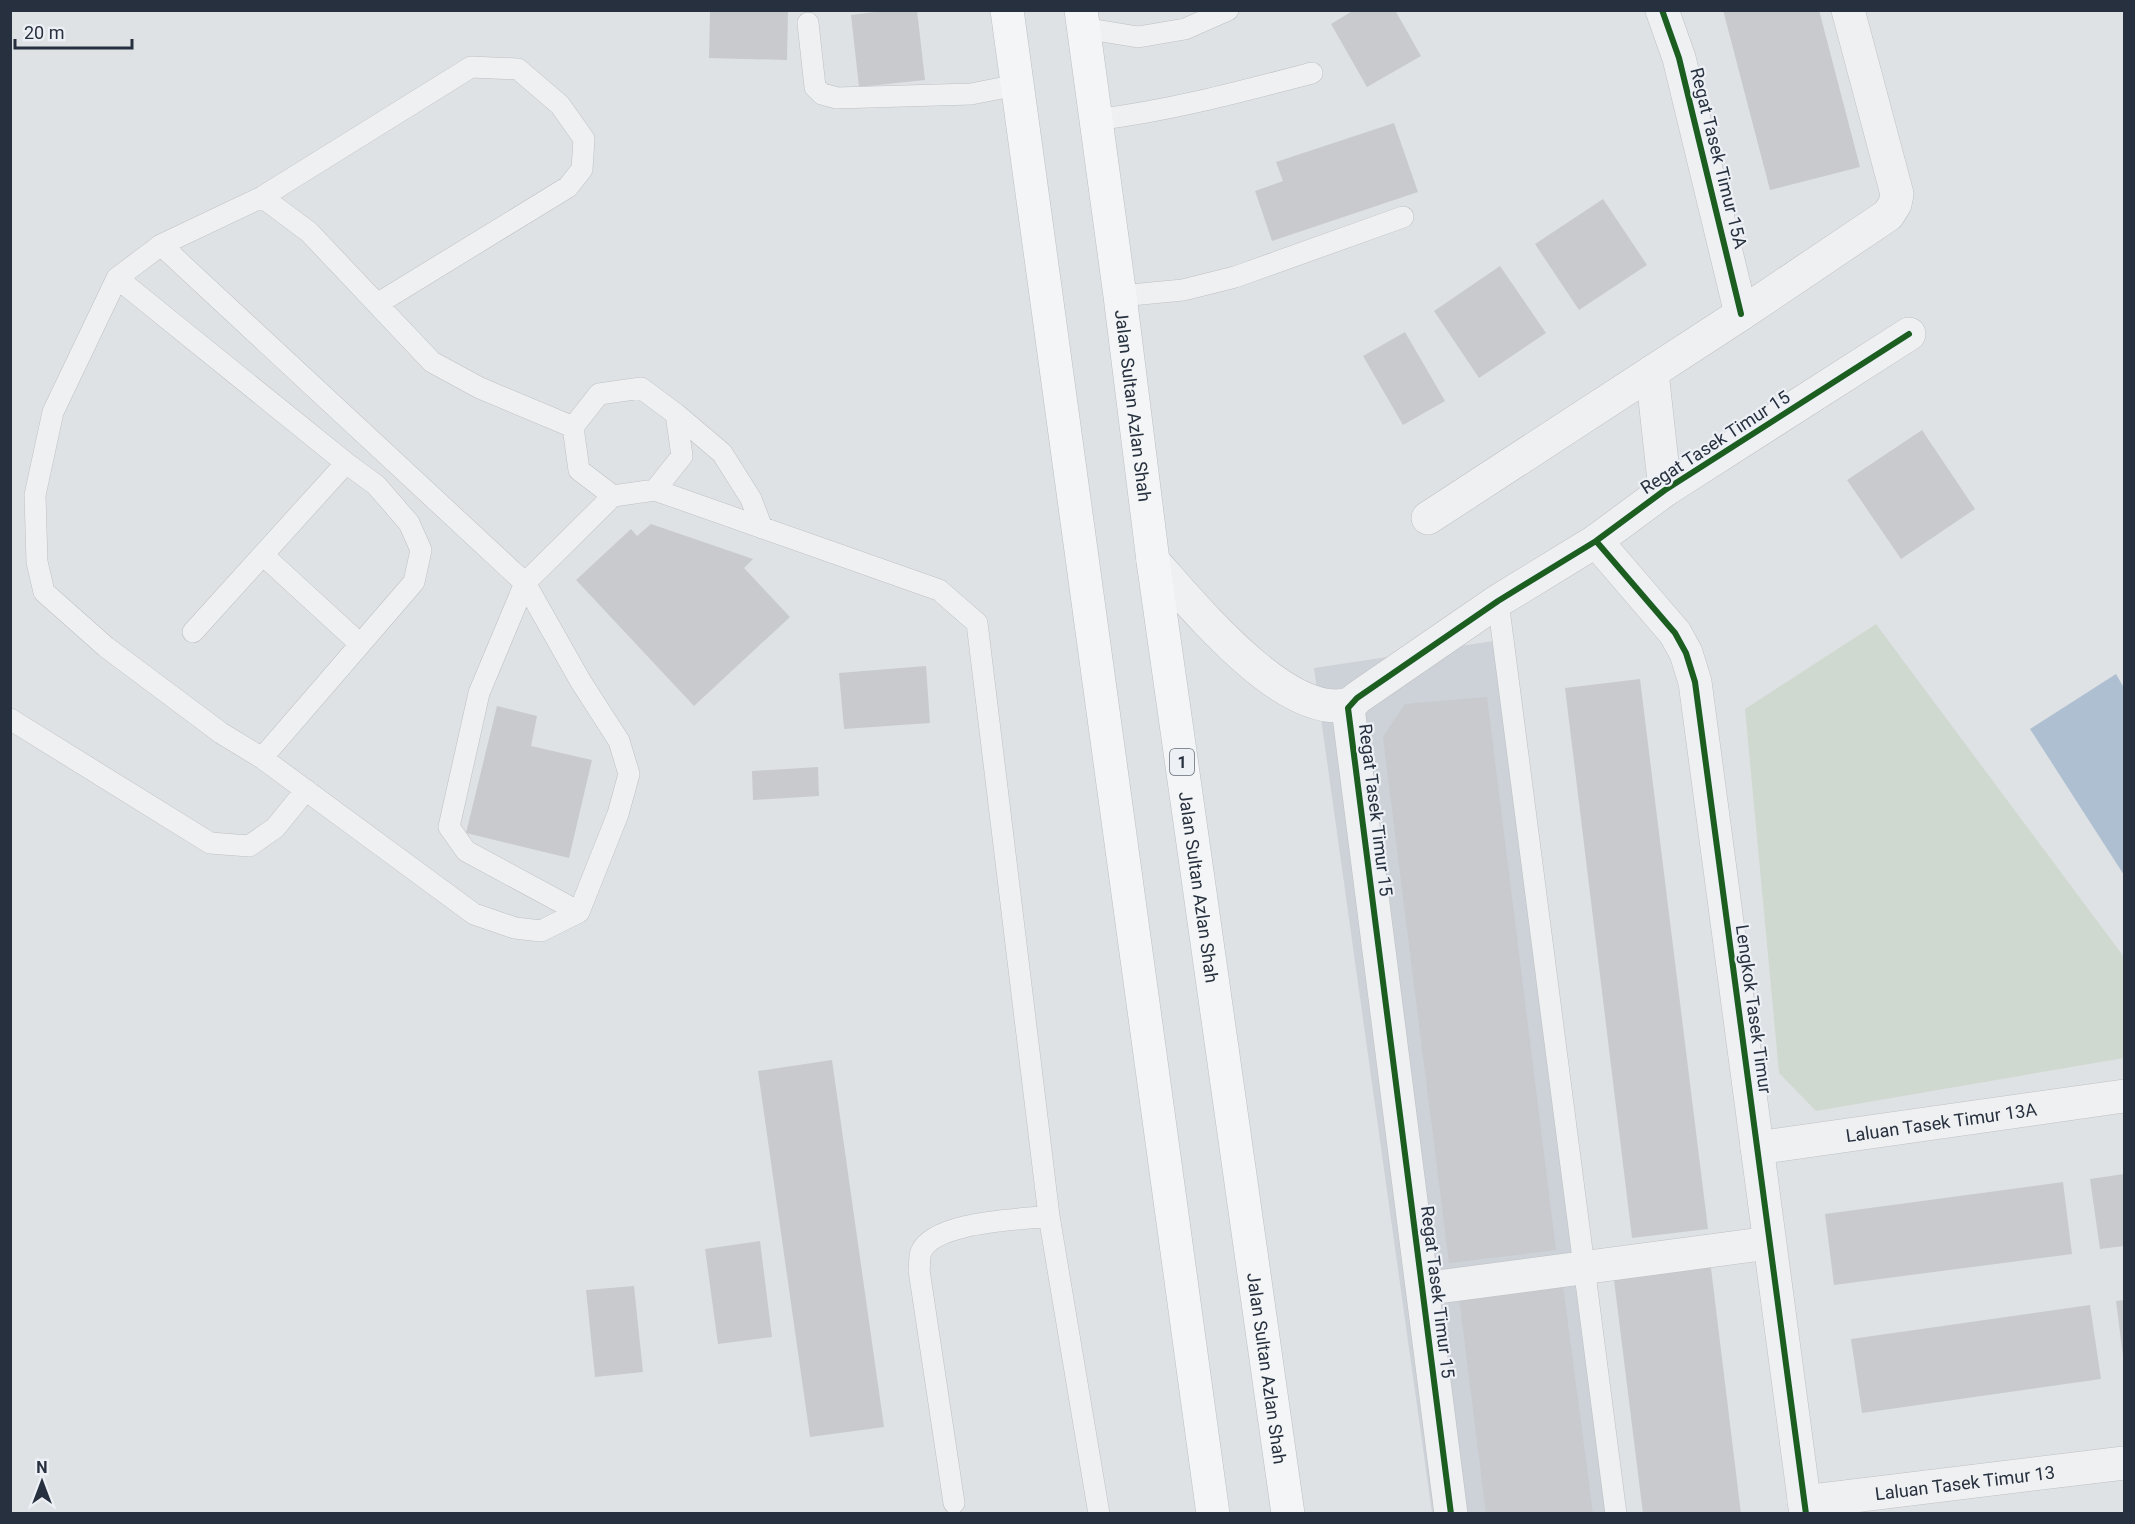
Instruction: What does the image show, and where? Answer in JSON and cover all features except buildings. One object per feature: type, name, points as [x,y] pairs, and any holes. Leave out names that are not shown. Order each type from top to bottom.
[{"type":"main road","points":[[1007,10],[1213,1514]]},
{"type":"main road","name":"Jalan Sultan Azlan Shah","points":[[1082,19],[1153,561],[1288,1514]]},
{"type":"street","name":"Regat Tasek Timur 15A","points":[[1662,10],[1679,58],[1741,314]]},
{"type":"street","points":[[1428,518],[1741,314],[1888,215],[1897,194],[1848,10]]},
{"type":"street","name":"Regat Tasek Timur 15","points":[[1451,1514],[1348,712],[1350,704],[1498,601],[1596,541],[1665,490],[1909,334]]},
{"type":"street","points":[[1652,372],[1665,490]]},
{"type":"street","name":"Lengkok Tasek Timur","points":[[1596,541],[1675,633],[1686,653],[1695,682],[1805,1508]]},
{"type":"street","points":[[1153,561],[1210,624],[1271,679],[1299,696],[1315,702],[1332,706],[1350,704]]},
{"type":"street","name":"Laluan Tasek Timur 13A","points":[[1757,1148],[2124,1095]]},
{"type":"street","points":[[1423,1289],[1769,1243]]},
{"type":"street","name":"Laluan Tasek Timur 13","points":[[1805,1508],[2124,1463]]},
{"type":"lane","points":[[1082,19],[1127,36],[1149,36],[1185,29],[1228,10]]},
{"type":"lane","points":[[808,23],[815,87],[822,94],[837,98],[960,95],[1017,85]]},
{"type":"lane","points":[[161,245],[525,583],[581,682],[619,741],[629,774],[618,814],[579,912],[541,931],[515,928],[474,914],[262,758],[221,733],[106,647],[44,592],[37,562],[35,495],[53,412],[117,278],[161,245],[262,197],[471,67],[518,69],[560,105],[584,139],[582,169],[568,187],[377,304]]},
{"type":"lane","points":[[1095,120],[1147,114],[1235,94],[1312,73]]},
{"type":"lane","points":[[262,197],[309,232],[432,362],[480,388],[573,427]]},
{"type":"lane","points":[[1120,296],[1183,290],[1235,277],[1403,218]]},
{"type":"lane","points":[[117,278],[345,464],[376,485],[410,523],[421,550],[414,582],[262,758]]},
{"type":"lane","points":[[613,496],[579,470],[573,427],[600,394],[642,388],[722,453],[751,499],[762,528]]},
{"type":"lane","points":[[655,490],[682,456],[676,414]]},
{"type":"lane","points":[[193,632],[345,464]]},
{"type":"lane","points":[[579,912],[466,851],[449,827],[479,693],[525,583],[613,496],[655,490],[939,590],[977,622],[1049,1216],[1099,1514]]},
{"type":"lane","points":[[263,555],[360,644]]},
{"type":"lane","points":[[1498,601],[1616,1514]]},
{"type":"lane","points":[[10,719],[210,843],[249,846],[275,828],[306,790]]},
{"type":"lane","points":[[954,1503],[919,1270],[921,1252],[930,1239],[958,1227],[1049,1216]]},
{"type":"shaded area","points":[[1876,624],[2124,957],[2124,1058],[1816,1111],[1779,1073],[1745,709]]},
{"type":"shaded area","points":[[1500,640],[1616,1513],[1432,1513],[1314,668]]},
{"type":"water","points":[[2116,674],[2124,688],[2124,875],[2030,729]]},
{"type":"cycle path","points":[[1662,10],[1679,58],[1741,314]]},
{"type":"cycle path","points":[[1451,1514],[1348,708],[1357,698],[1498,601],[1596,541],[1665,490],[1909,334]]},
{"type":"cycle path","points":[[1596,541],[1675,633],[1686,653],[1695,682],[1806,1514]]}]
